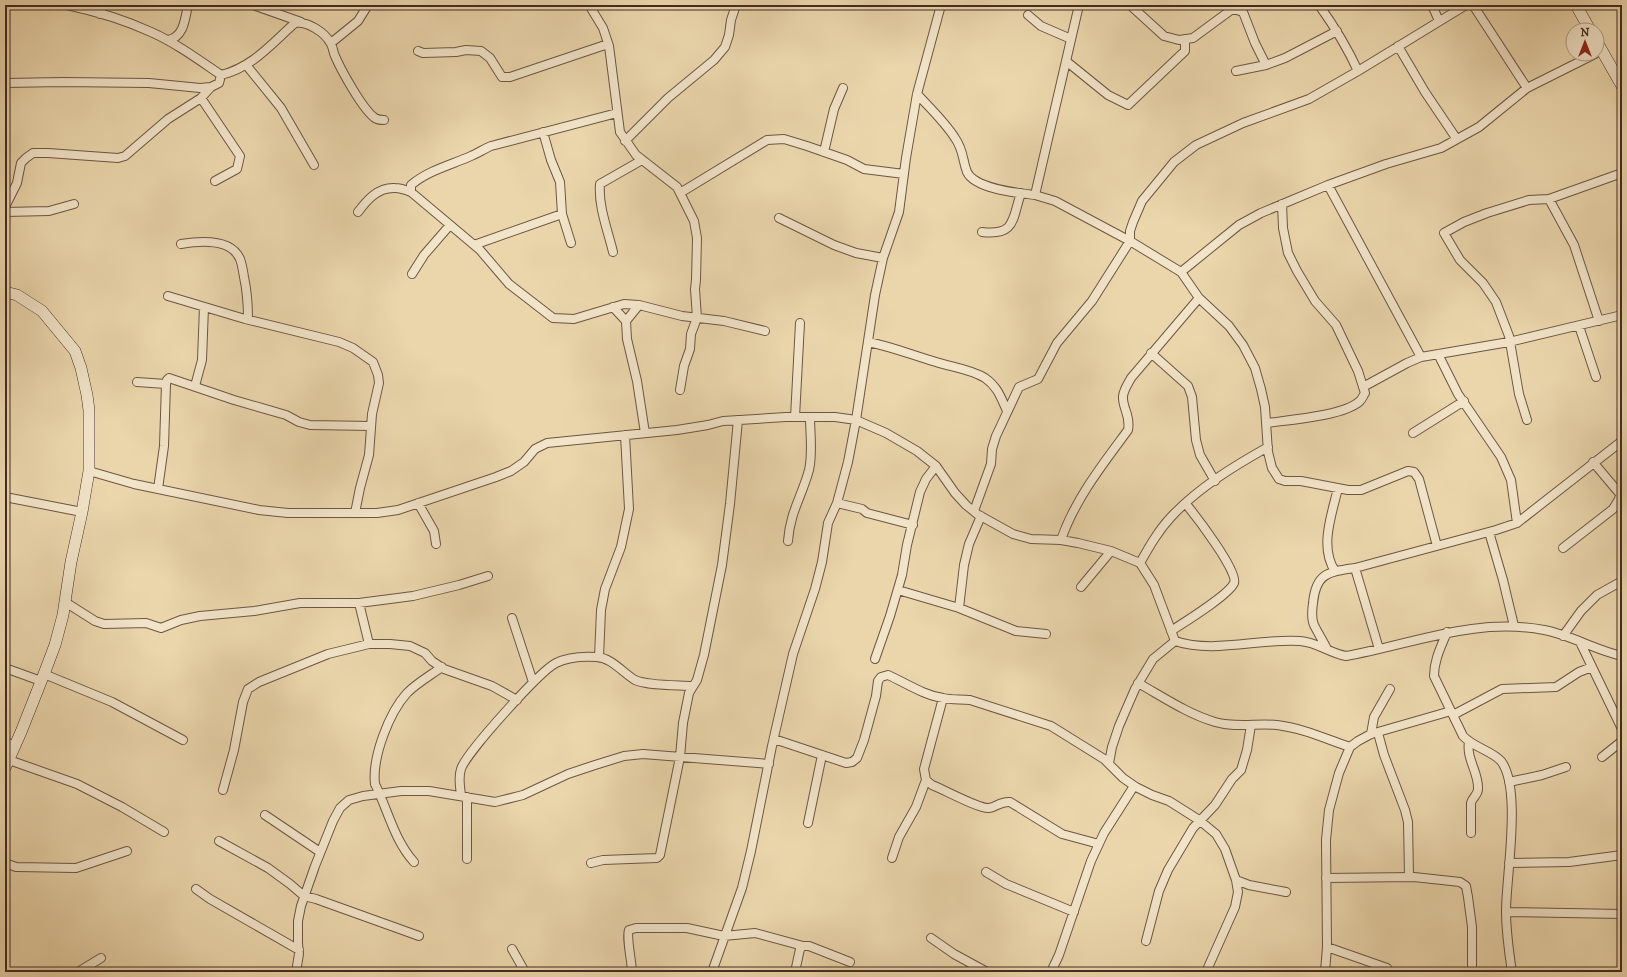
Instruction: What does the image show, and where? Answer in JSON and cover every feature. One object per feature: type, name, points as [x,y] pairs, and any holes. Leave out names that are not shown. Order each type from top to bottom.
[{"type":"street","points":[[67,5],[100,14],[150,31],[168,40],[221,75],[247,66],[295,23],[301,22]]},
{"type":"street","points":[[100,14],[103,5]]},
{"type":"street","points":[[168,40],[175,39],[181,32],[188,5]]},
{"type":"street","points":[[253,5],[307,24],[325,36],[331,43],[338,62],[366,109],[376,119],[384,120]]},
{"type":"street","points":[[331,43],[358,21],[368,5]]},
{"type":"street","points":[[589,5],[604,28],[608,44],[620,132],[636,155],[677,187],[694,221],[697,238],[695,289],[696,318],[691,334],[690,349],[684,366],[680,390]]},
{"type":"street","points":[[625,141],[668,98],[714,60],[725,46],[736,5]]},
{"type":"street","points":[[714,971],[724,936],[742,888],[752,851],[774,739],[793,654],[815,589],[822,562],[828,523],[837,503],[848,462],[875,295],[883,258],[899,212],[917,94],[940,5]]},
{"type":"street","points":[[1035,195],[1079,5]]},
{"type":"street","points":[[1130,5],[1164,36],[1179,40],[1193,38],[1231,10],[1243,12],[1255,43],[1266,65]]},
{"type":"street","points":[[1319,5],[1337,31],[1358,71]]},
{"type":"street","points":[[1432,5],[1439,21]]},
{"type":"street","points":[[959,608],[964,565],[990,464],[992,449],[996,436],[1015,394],[1019,387],[1038,378],[1058,343],[1092,301],[1130,241],[1132,222],[1142,201],[1174,162],[1196,145],[1243,123],[1308,99],[1358,71],[1466,5]]},
{"type":"street","points":[[1473,5],[1527,88]]},
{"type":"street","points":[[1576,5],[1586,22]]},
{"type":"street","points":[[1028,15],[1041,26],[1071,39]]},
{"type":"street","points":[[1236,70],[1266,65],[1285,58],[1337,31]]},
{"type":"street","points":[[1066,62],[1108,95],[1128,106],[1185,51],[1185,39]]},
{"type":"street","points":[[418,51],[423,53],[456,52],[466,50],[481,51],[490,58],[502,77],[510,78],[608,44]]},
{"type":"street","points":[[1398,46],[1425,92],[1456,138]]},
{"type":"street","points":[[1605,60],[1622,86]]},
{"type":"street","points":[[1181,272],[1239,225],[1261,213],[1328,185],[1386,164],[1441,148],[1456,138],[1479,127],[1527,88],[1576,62]]},
{"type":"street","points":[[247,66],[281,108],[314,165]]},
{"type":"street","points":[[5,207],[17,183],[21,163],[33,153],[48,152],[118,158],[125,156],[168,118],[201,98],[212,87],[219,83],[221,75]]},
{"type":"street","points":[[5,84],[63,82],[148,83],[200,88],[212,87]]},
{"type":"street","points":[[824,152],[834,109],[843,88]]},
{"type":"street","points":[[917,94],[955,138],[963,152],[964,164],[968,174],[976,182],[1055,201],[1130,241],[1181,272],[1198,298],[1229,326],[1243,345],[1255,368],[1265,407],[1268,447],[1272,468],[1279,478],[1284,482],[1301,481],[1348,490],[1361,490],[1408,471],[1414,472],[1419,479],[1437,546]]},
{"type":"street","points":[[201,98],[240,156],[237,169],[215,181]]},
{"type":"street","points":[[411,192],[411,185],[418,179],[443,166],[472,156],[491,146],[617,113]]},
{"type":"street","points":[[544,132],[551,160],[560,182],[562,214],[571,243]]},
{"type":"street","points":[[680,193],[767,140],[784,139],[847,160],[864,169],[904,174]]},
{"type":"street","points":[[613,252],[604,219],[600,184],[642,160]]},
{"type":"street","points":[[1527,420],[1519,394],[1506,329],[1496,302],[1483,283],[1460,260],[1444,233],[1464,222],[1487,213],[1529,200],[1549,199],[1622,173]]},
{"type":"street","points":[[1328,185],[1421,357]]},
{"type":"street","points":[[358,212],[368,199],[376,192],[394,188],[411,192],[474,245],[510,284],[553,318],[574,319],[624,304],[639,304],[682,316],[724,320],[765,331]]},
{"type":"street","points":[[982,232],[997,234],[1006,230],[1013,222],[1021,193]]},
{"type":"street","points":[[1549,199],[1574,245],[1599,321]]},
{"type":"street","points":[[5,212],[49,211],[74,204]]},
{"type":"street","points":[[1267,423],[1316,417],[1347,409],[1360,402],[1365,393],[1358,371],[1336,325],[1315,301],[1297,272],[1288,252],[1283,228],[1282,204]]},
{"type":"street","points":[[474,245],[562,214]]},
{"type":"street","points":[[779,218],[834,245],[856,253],[883,258]]},
{"type":"street","points":[[412,274],[424,255],[450,225]]},
{"type":"street","points":[[181,244],[208,242],[226,246],[237,253],[240,259],[248,295],[248,320]]},
{"type":"street","points":[[5,292],[17,295],[42,311],[75,351],[81,368],[89,410],[89,471],[71,562],[63,615],[55,645],[42,678],[10,744],[7,764],[77,784],[122,807],[164,832]]},
{"type":"street","points":[[168,296],[248,320],[339,342],[353,348],[373,362],[377,368],[379,383],[372,414],[369,455],[355,513]]},
{"type":"street","points":[[1061,540],[1067,522],[1089,485],[1128,430],[1130,421],[1123,397],[1125,389],[1131,378],[1198,298]]},
{"type":"street","points":[[626,320],[639,304]]},
{"type":"street","points":[[195,386],[202,360],[204,307]]},
{"type":"street","points":[[613,307],[626,320],[627,339],[637,381],[646,433]]},
{"type":"street","points":[[1363,387],[1421,357],[1509,342],[1622,315]]},
{"type":"street","points":[[795,417],[800,323]]},
{"type":"street","points":[[1579,326],[1596,377]]},
{"type":"street","points":[[868,342],[890,346],[985,378],[999,392],[1007,411]]},
{"type":"street","points":[[1151,353],[1188,386],[1192,397],[1196,440],[1200,455],[1215,481]]},
{"type":"street","points":[[1438,354],[1447,374],[1504,462],[1511,480],[1517,522]]},
{"type":"street","points":[[158,489],[164,446],[166,384],[169,378],[234,400],[286,414],[299,422],[310,425],[371,426]]},
{"type":"street","points":[[137,382],[166,384]]},
{"type":"street","points":[[999,392],[1015,394]]},
{"type":"street","points":[[1413,433],[1464,401]]},
{"type":"street","points":[[89,471],[158,489],[259,510],[288,513],[377,513],[398,510],[511,471],[524,462],[535,449],[547,443],[677,430],[723,421],[795,417],[835,417],[856,420],[886,433],[917,451],[936,466],[955,493],[977,514],[1013,534],[1031,539],[1061,540],[1111,551],[1140,563],[1154,585],[1175,641]]},
{"type":"street","points":[[788,541],[791,519],[809,468],[810,417]]},
{"type":"street","points":[[591,863],[603,860],[657,858],[660,855],[680,757],[683,723],[689,693],[697,680],[704,655],[722,565],[730,504],[738,420]]},
{"type":"street","points":[[598,656],[601,610],[605,589],[621,547],[629,509],[625,435]]},
{"type":"street","points":[[1327,649],[1313,624],[1312,615],[1316,584],[1324,576],[1336,571],[1355,568],[1489,532],[1517,522],[1622,441]]},
{"type":"street","points":[[1140,563],[1155,537],[1171,517],[1215,481],[1268,447]]},
{"type":"street","points":[[1563,548],[1613,509],[1619,499],[1620,494],[1593,462]]},
{"type":"street","points":[[875,660],[898,590],[920,492],[926,479],[936,466]]},
{"type":"street","points":[[1336,571],[1330,563],[1328,554],[1328,537],[1338,488]]},
{"type":"street","points":[[5,497],[82,512]]},
{"type":"street","points":[[418,503],[434,531],[436,544]]},
{"type":"street","points":[[837,503],[862,509],[867,514],[912,525]]},
{"type":"street","points":[[1171,631],[1226,592],[1234,583],[1234,575],[1211,536],[1186,504]]},
{"type":"street","points":[[1489,532],[1504,580],[1514,626]]},
{"type":"street","points":[[1081,587],[1111,551]]},
{"type":"street","points":[[1355,568],[1379,649]]},
{"type":"street","points":[[65,602],[95,621],[104,624],[146,623],[161,628],[181,620],[200,616],[254,611],[300,603],[360,603],[413,596],[459,586],[488,576]]},
{"type":"street","points":[[1563,636],[1581,611],[1597,595],[1622,580]]},
{"type":"street","points":[[898,590],[959,608],[1016,631],[1046,634]]},
{"type":"street","points":[[360,603],[369,644]]},
{"type":"street","points":[[63,615],[79,611]]},
{"type":"street","points":[[512,618],[533,682]]},
{"type":"street","points":[[1175,641],[1189,645],[1300,641],[1316,644],[1336,654],[1346,656],[1447,632],[1476,628],[1514,626],[1546,630],[1622,656]]},
{"type":"street","points":[[1447,632],[1437,656],[1434,676],[1463,736],[1469,742],[1496,757],[1501,762],[1509,782],[1511,803],[1506,912],[1512,972]]},
{"type":"street","points":[[1109,763],[1112,747],[1119,726],[1138,683],[1153,659],[1175,641]]},
{"type":"street","points":[[1580,642],[1622,730]]},
{"type":"street","points":[[223,790],[234,750],[243,702],[248,689],[259,682],[310,660],[356,646],[369,644],[410,646],[425,653],[432,661],[442,667],[492,686],[516,700]]},
{"type":"street","points":[[467,859],[464,796],[458,778],[461,767],[516,700],[543,671],[554,664],[569,658],[598,656],[610,661],[636,680],[646,683],[692,686]]},
{"type":"street","points":[[414,862],[406,853],[395,832],[375,784],[375,768],[383,737],[392,716],[408,692],[442,667]]},
{"type":"street","points":[[1325,972],[1327,947],[1326,840],[1329,810],[1339,773],[1350,748],[1358,741],[1375,733],[1452,713],[1502,688],[1556,687],[1579,672],[1592,667]]},
{"type":"street","points":[[5,668],[42,678],[112,702],[183,740]]},
{"type":"street","points":[[774,739],[846,763],[852,762],[857,758],[864,740],[876,696],[878,681],[882,677],[888,675],[922,692],[943,698],[970,700],[1051,726],[1104,759],[1123,778],[1134,786],[1169,801],[1199,820],[1216,834],[1225,849],[1236,880],[1238,892],[1234,907],[1206,972]]},
{"type":"street","points":[[1138,683],[1204,717],[1217,722],[1251,725],[1275,725],[1296,728],[1350,748]]},
{"type":"street","points":[[1390,689],[1374,717],[1375,733],[1405,810],[1408,822],[1409,877]]},
{"type":"street","points":[[892,858],[899,837],[916,806],[926,780],[924,769],[943,698]]},
{"type":"street","points":[[1146,941],[1159,891],[1178,853],[1199,820],[1215,805],[1232,779],[1241,770],[1247,750],[1251,725]]},
{"type":"street","points":[[1602,757],[1622,741]]},
{"type":"street","points":[[1469,742],[1468,755],[1478,786],[1478,792],[1472,799],[1471,803],[1471,833]]},
{"type":"street","points":[[296,972],[299,954],[298,921],[304,896],[333,821],[340,808],[349,800],[363,796],[401,791],[429,791],[495,802],[523,796],[568,774],[624,756],[643,754],[769,764]]},
{"type":"street","points":[[808,823],[822,755]]},
{"type":"street","points":[[1509,782],[1542,775],[1566,767]]},
{"type":"street","points":[[926,780],[932,785],[978,806],[989,808],[1003,802],[1010,802],[1062,834],[1099,844]]},
{"type":"street","points":[[1051,972],[1059,955],[1091,861],[1104,833],[1134,786]]},
{"type":"street","points":[[265,815],[320,852]]},
{"type":"street","points":[[219,841],[268,868],[304,896],[419,936]]},
{"type":"street","points":[[5,863],[16,867],[76,868],[127,851]]},
{"type":"street","points":[[1509,863],[1569,862],[1622,855]]},
{"type":"street","points":[[986,872],[1006,884],[1074,912]]},
{"type":"street","points":[[1326,878],[1409,877],[1460,882],[1466,886],[1472,927],[1472,972]]},
{"type":"street","points":[[1236,880],[1249,885],[1286,892]]},
{"type":"street","points":[[196,889],[210,899],[299,950]]},
{"type":"street","points":[[1506,912],[1622,914]]},
{"type":"street","points":[[632,972],[627,934],[629,930],[636,928],[687,928],[724,936],[755,933],[803,946],[809,946],[850,962]]},
{"type":"street","points":[[931,938],[954,954],[987,972]]},
{"type":"street","points":[[795,972],[800,949],[803,946]]},
{"type":"street","points":[[1327,947],[1387,968]]},
{"type":"street","points":[[512,949],[525,972]]},
{"type":"street","points":[[78,972],[101,958]]}]
